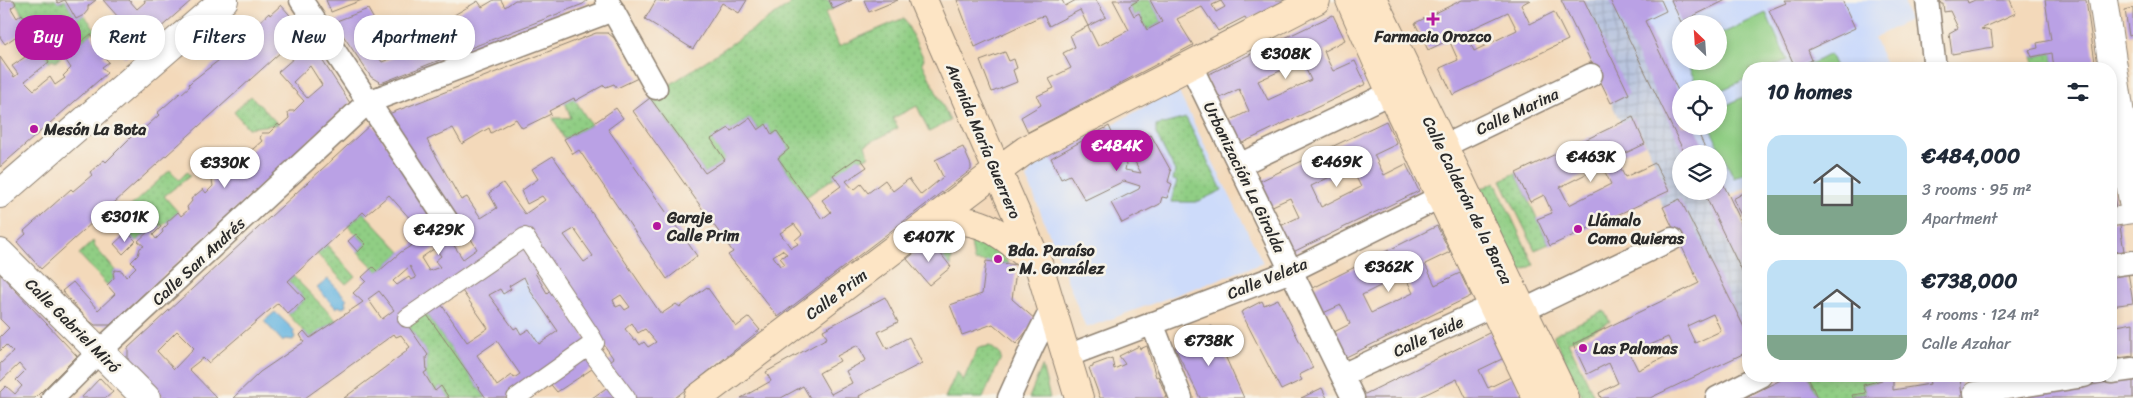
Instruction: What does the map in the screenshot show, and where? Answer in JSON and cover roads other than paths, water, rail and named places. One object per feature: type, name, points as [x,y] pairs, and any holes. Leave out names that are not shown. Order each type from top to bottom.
[{"type":"main road","name":"Avenida María Guerrero","points":[[923,0],[1038,266],[1079,398]]},
{"type":"main road","name":"Calle Prim","points":[[698,398],[1026,150],[1316,0]]},
{"type":"main road","name":"Calle Calderón de la Barca","points":[[1350,0],[1352,8],[1401,88],[1442,147],[1451,192]]},
{"type":"main road","name":"Calle Calderón de la Barca","points":[[1373,0],[1401,88],[1451,192],[1510,304],[1565,398]]},
{"type":"main road","points":[[921,229],[947,220],[972,221],[984,224],[1020,250],[1038,266]]},
{"type":"main road","name":"Calle Calderón de la Barca","points":[[1510,304],[1537,398]]},
{"type":"street","points":[[0,194],[224,0]]},
{"type":"street","points":[[301,0],[453,230]]},
{"type":"street","points":[[1927,0],[1934,62]]},
{"type":"street","points":[[2103,0],[2116,62]]},
{"type":"street","points":[[610,5],[656,88]]},
{"type":"street","name":"Calle San Andrés","points":[[53,398],[99,352],[368,102],[610,5]]},
{"type":"street","name":"Urbanización La Giralda","points":[[1190,64],[1353,398]]},
{"type":"street","points":[[2117,69],[2126,114],[2133,202]]},
{"type":"street","name":"Calle Marina","points":[[1442,147],[1591,75]]},
{"type":"street","points":[[1239,165],[1401,88]]},
{"type":"street","name":"Calle Veleta","points":[[1067,356],[1291,271],[1451,192]]},
{"type":"street","points":[[2117,216],[2133,214]]},
{"type":"street","points":[[407,318],[525,236],[595,343],[516,398]]},
{"type":"street","name":"Calle Teide","points":[[1342,375],[1510,304],[1672,239]]},
{"type":"street","name":"Calle Gabriel Miró","points":[[0,253],[146,398]]},
{"type":"street","points":[[2117,264],[2133,262]]},
{"type":"street","points":[[1009,398],[1032,345],[1052,308]]},
{"type":"street","points":[[1152,323],[1181,398]]},
{"type":"street","points":[[588,348],[626,398]]},
{"type":"street","points":[[2117,371],[2133,369]]},
{"type":"street","points":[[1717,398],[1748,382]]},
{"type":"street","points":[[1974,389],[2033,382]]},
{"type":"water","points":[[328,279],[347,299],[345,307],[339,306],[336,308],[317,288]]},
{"type":"water","points":[[275,312],[295,331],[293,333],[295,337],[293,340],[285,339],[283,342],[264,321]]},
{"type":"place","name":"Farmacia Orozco","points":[[1433,19]]},
{"type":"place","name":"Mesón La Bota","points":[[34,129]]},
{"type":"place","name":"Garaje Calle Prim","points":[[657,226]]},
{"type":"place","name":"Llámalo Como Quieras","points":[[1578,229]]},
{"type":"place","name":"Bda. Paraíso - M. González","points":[[998,259]]},
{"type":"place","name":"Las Palomas","points":[[1583,348]]}]
